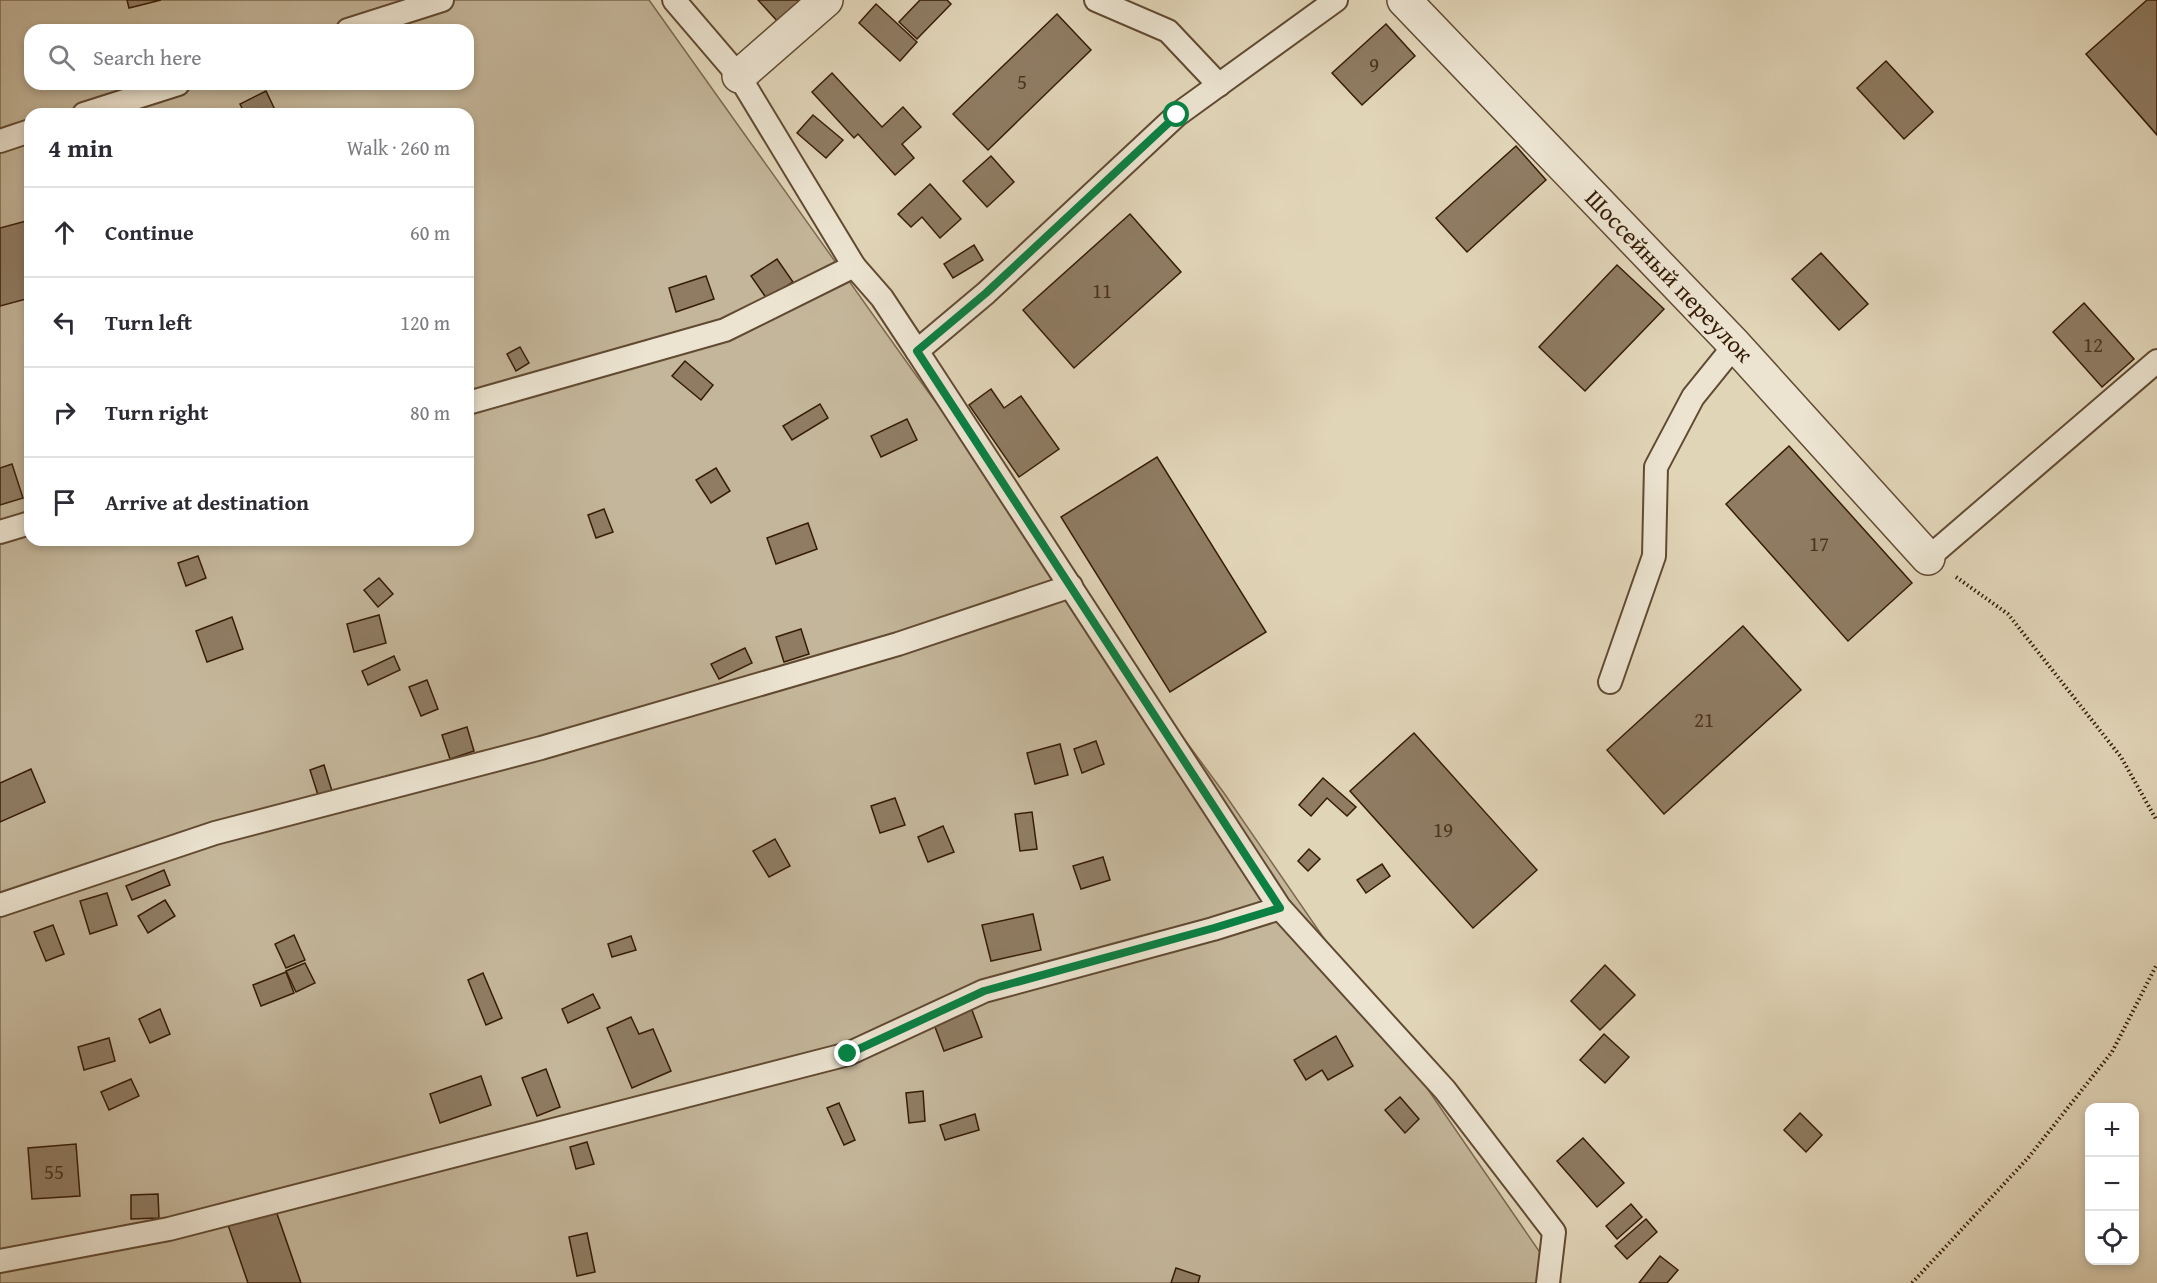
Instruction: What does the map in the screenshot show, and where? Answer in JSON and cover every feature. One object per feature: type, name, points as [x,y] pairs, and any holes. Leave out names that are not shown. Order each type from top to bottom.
[{"type":"street","points":[[739,76],[826,0]]},
{"type":"street","name":"Шоссейный переулок","points":[[1404,0],[1735,345],[1928,558]]},
{"type":"lane","points":[[367,24],[442,0]]},
{"type":"lane","points":[[674,0],[739,76],[854,266],[882,298],[1280,908],[1445,1090],[1554,1232],[1548,1283]]},
{"type":"lane","points":[[1096,0],[1168,31],[1219,85]]},
{"type":"lane","points":[[917,351],[986,293],[1177,115],[1336,0]]},
{"type":"lane","points":[[103,108],[159,90]]},
{"type":"lane","points":[[0,141],[24,133]]},
{"type":"lane","points":[[474,402],[725,330],[854,266]]},
{"type":"lane","points":[[1610,682],[1654,556],[1656,467],[1693,397],[1735,345]]},
{"type":"lane","points":[[1928,558],[2157,361]]},
{"type":"lane","points":[[0,531],[24,525]]},
{"type":"lane","points":[[0,905],[215,833],[541,748],[898,644],[1071,586]]},
{"type":"lane","points":[[0,1261],[169,1229],[848,1054],[984,991],[1280,908]]},
{"type":"path","points":[[1928,558],[2008,614],[2121,757],[2157,821]]},
{"type":"path","points":[[1912,1283],[2028,1158],[2112,1052],[2157,964]]},
{"type":"shaded area","points":[[0,0],[649,0],[918,378],[1224,793],[1561,1283],[0,1283]]},
{"type":"building","points":[[127,0],[161,0],[129,8]]},
{"type":"building","points":[[758,0],[804,0],[779,23]]},
{"type":"building","points":[[920,0],[947,0],[951,4],[917,39],[899,22]]},
{"type":"building","points":[[2147,0],[2157,0],[2157,135],[2086,54]]},
{"type":"building","points":[[876,4],[917,42],[900,61],[859,23]]},
{"type":"building","points":[[1057,14],[1091,50],[988,150],[953,114]]},
{"type":"building","points":[[1386,24],[1415,56],[1362,105],[1332,73]]},
{"type":"building","points":[[1886,61],[1933,112],[1904,139],[1857,88]]},
{"type":"building","points":[[832,73],[882,127],[903,107],[921,127],[902,144],[914,158],[895,175],[858,134],[854,138],[812,92]]},
{"type":"building","points":[[266,91],[274,108],[242,108],[240,104]]},
{"type":"building","points":[[813,115],[843,140],[826,158],[797,133]]},
{"type":"building","points":[[1516,146],[1546,180],[1467,252],[1436,218]]},
{"type":"building","points":[[991,156],[1014,182],[987,207],[963,181]]},
{"type":"building","points":[[930,184],[961,219],[940,238],[922,217],[911,227],[898,214]]},
{"type":"building","points":[[1130,214],[1181,272],[1074,368],[1023,310]]},
{"type":"building","points":[[24,222],[24,300],[0,306],[0,228]]},
{"type":"building","points":[[974,245],[983,260],[953,278],[944,264]]},
{"type":"building","points":[[1821,253],[1868,304],[1839,330],[1792,279]]},
{"type":"building","points":[[777,259],[793,282],[767,299],[751,276]]},
{"type":"building","points":[[1617,265],[1664,309],[1585,391],[1539,347]]},
{"type":"building","points":[[706,276],[714,299],[676,312],[669,288]]},
{"type":"building","points":[[2084,303],[2134,359],[2102,387],[2053,332]]},
{"type":"building","points":[[520,347],[529,363],[516,371],[507,354]]},
{"type":"building","points":[[685,361],[713,385],[701,400],[672,376]]},
{"type":"building","points":[[991,389],[1004,408],[1021,396],[1059,449],[1019,477],[969,405]]},
{"type":"building","points":[[820,404],[828,418],[792,440],[783,426]]},
{"type":"building","points":[[907,419],[917,440],[881,457],[871,436]]},
{"type":"building","points":[[1789,446],[1912,583],[1848,641],[1726,504]]},
{"type":"building","points":[[1157,457],[1266,632],[1170,692],[1061,517]]},
{"type":"building","points":[[12,464],[23,498],[0,505],[0,468]]},
{"type":"building","points":[[716,468],[730,491],[711,503],[696,480]]},
{"type":"building","points":[[604,509],[613,532],[596,538],[588,515]]},
{"type":"building","points":[[808,523],[817,549],[776,564],[767,538]]},
{"type":"building","points":[[198,556],[206,578],[186,586],[178,563]]},
{"type":"building","points":[[379,578],[393,594],[378,607],[364,590]]},
{"type":"building","points":[[379,615],[386,643],[354,652],[347,624]]},
{"type":"building","points":[[232,617],[243,649],[207,662],[196,631]]},
{"type":"building","points":[[1743,626],[1801,690],[1664,814],[1607,750]]},
{"type":"building","points":[[801,629],[809,654],[784,662],[776,637]]},
{"type":"building","points":[[745,648],[752,663],[719,679],[711,664]]},
{"type":"building","points":[[394,656],[400,670],[368,685],[362,671]]},
{"type":"building","points":[[427,680],[438,709],[421,716],[409,687]]},
{"type":"building","points":[[467,727],[474,751],[450,759],[442,735]]},
{"type":"building","points":[[1414,733],[1537,870],[1473,928],[1350,791]]},
{"type":"building","points":[[1096,741],[1104,764],[1082,773],[1074,749]]},
{"type":"building","points":[[1060,744],[1068,775],[1035,784],[1027,753]]},
{"type":"building","points":[[324,765],[332,791],[318,795],[310,770]]},
{"type":"building","points":[[31,769],[45,802],[0,822],[0,783]]},
{"type":"building","points":[[1323,778],[1356,807],[1347,816],[1327,798],[1311,816],[1299,805]]},
{"type":"building","points":[[895,798],[905,825],[880,833],[871,806]]},
{"type":"building","points":[[1032,812],[1037,849],[1020,851],[1015,814]]},
{"type":"building","points":[[943,826],[954,852],[928,862],[918,837]]},
{"type":"building","points":[[775,839],[790,866],[769,877],[753,851]]},
{"type":"building","points":[[1309,849],[1320,859],[1308,871],[1298,861]]},
{"type":"building","points":[[1103,857],[1110,880],[1081,889],[1073,866]]},
{"type":"building","points":[[1382,864],[1390,876],[1366,893],[1357,880]]},
{"type":"building","points":[[164,870],[170,885],[132,900],[126,886]]},
{"type":"building","points":[[107,893],[117,925],[90,934],[80,901]]},
{"type":"building","points":[[165,900],[175,916],[148,933],[138,916]]},
{"type":"building","points":[[1033,914],[1041,950],[991,961],[982,925]]},
{"type":"building","points":[[53,925],[64,954],[46,961],[34,932]]},
{"type":"building","points":[[294,935],[305,960],[286,968],[275,944]]},
{"type":"building","points":[[631,936],[636,950],[612,957],[608,944]]},
{"type":"building","points":[[305,963],[315,983],[296,992],[286,971]]},
{"type":"building","points":[[1605,965],[1635,995],[1600,1030],[1571,1001]]},
{"type":"building","points":[[286,972],[294,993],[261,1006],[253,985]]},
{"type":"building","points":[[483,973],[502,1018],[486,1025],[468,980]]},
{"type":"building","points":[[593,994],[600,1008],[568,1023],[562,1009]]},
{"type":"building","points":[[970,1005],[982,1037],[944,1051],[932,1019]]},
{"type":"building","points":[[160,1009],[170,1034],[150,1043],[139,1019]]},
{"type":"building","points":[[631,1017],[639,1034],[653,1029],[671,1071],[632,1088],[607,1028]]},
{"type":"building","points":[[1604,1034],[1629,1057],[1605,1083],[1580,1060]]},
{"type":"building","points":[[1336,1036],[1353,1066],[1328,1080],[1322,1070],[1306,1080],[1294,1060]]},
{"type":"building","points":[[109,1038],[115,1061],[84,1070],[78,1047]]},
{"type":"building","points":[[546,1069],[560,1107],[537,1116],[522,1078]]},
{"type":"building","points":[[481,1076],[491,1105],[440,1123],[430,1094]]},
{"type":"building","points":[[131,1079],[139,1096],[109,1110],[101,1092]]},
{"type":"building","points":[[923,1091],[925,1121],[909,1123],[906,1093]]},
{"type":"building","points":[[1400,1097],[1419,1119],[1405,1133],[1385,1110]]},
{"type":"building","points":[[839,1103],[855,1140],[844,1145],[827,1108]]},
{"type":"building","points":[[1800,1113],[1822,1135],[1806,1152],[1784,1130]]},
{"type":"building","points":[[975,1114],[979,1130],[945,1140],[940,1125]]},
{"type":"building","points":[[1583,1138],[1624,1183],[1597,1207],[1557,1161]]},
{"type":"building","points":[[587,1142],[594,1164],[576,1169],[570,1147]]},
{"type":"building","points":[[76,1144],[80,1196],[32,1199],[28,1148]]},
{"type":"building","points":[[158,1194],[159,1218],[131,1219],[131,1195]]},
{"type":"building","points":[[1631,1204],[1642,1217],[1617,1239],[1606,1226]]},
{"type":"building","points":[[275,1208],[301,1283],[248,1283],[228,1225]]},
{"type":"building","points":[[1646,1219],[1657,1232],[1627,1259],[1615,1246]]},
{"type":"building","points":[[587,1233],[595,1272],[577,1276],[569,1237]]},
{"type":"building","points":[[1660,1256],[1678,1270],[1667,1283],[1639,1283]]},
{"type":"building","points":[[1176,1268],[1200,1276],[1198,1283],[1171,1283]]},
{"type":"route","points":[[848,1054],[984,991],[1280,908],[917,351],[986,293],[1177,115]]}]
